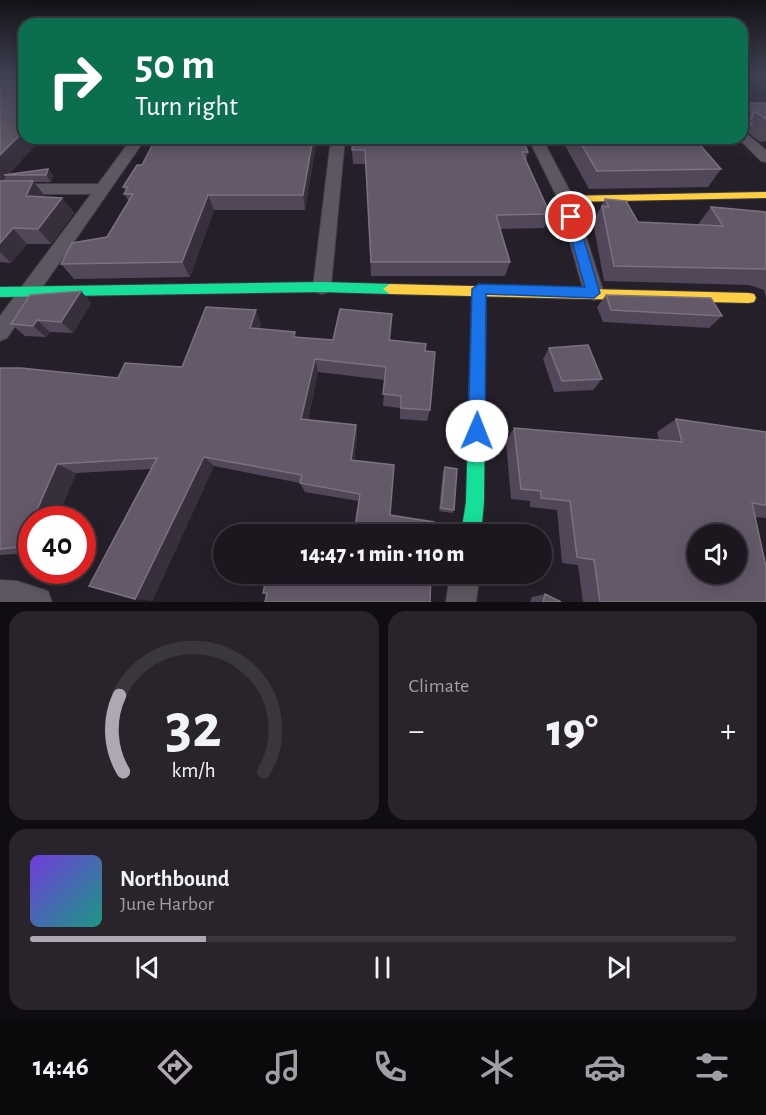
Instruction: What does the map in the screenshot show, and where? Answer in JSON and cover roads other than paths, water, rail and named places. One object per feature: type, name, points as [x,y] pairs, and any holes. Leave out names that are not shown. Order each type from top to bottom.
[{"type":"street","points":[[748,140],[766,158]]},
{"type":"street","points":[[0,332],[135,144]]},
{"type":"street","points":[[322,286],[337,144]]},
{"type":"street","points":[[538,144],[566,199],[594,293]]},
{"type":"street","points":[[0,189],[104,189]]},
{"type":"street","points":[[566,199],[766,195]]},
{"type":"street","points":[[0,292],[322,286],[749,298]]},
{"type":"street","points":[[472,524],[475,502],[479,289]]},
{"type":"street","points":[[460,602],[463,584]]},
{"type":"street","points":[[0,595],[17,596],[37,602]]}]
